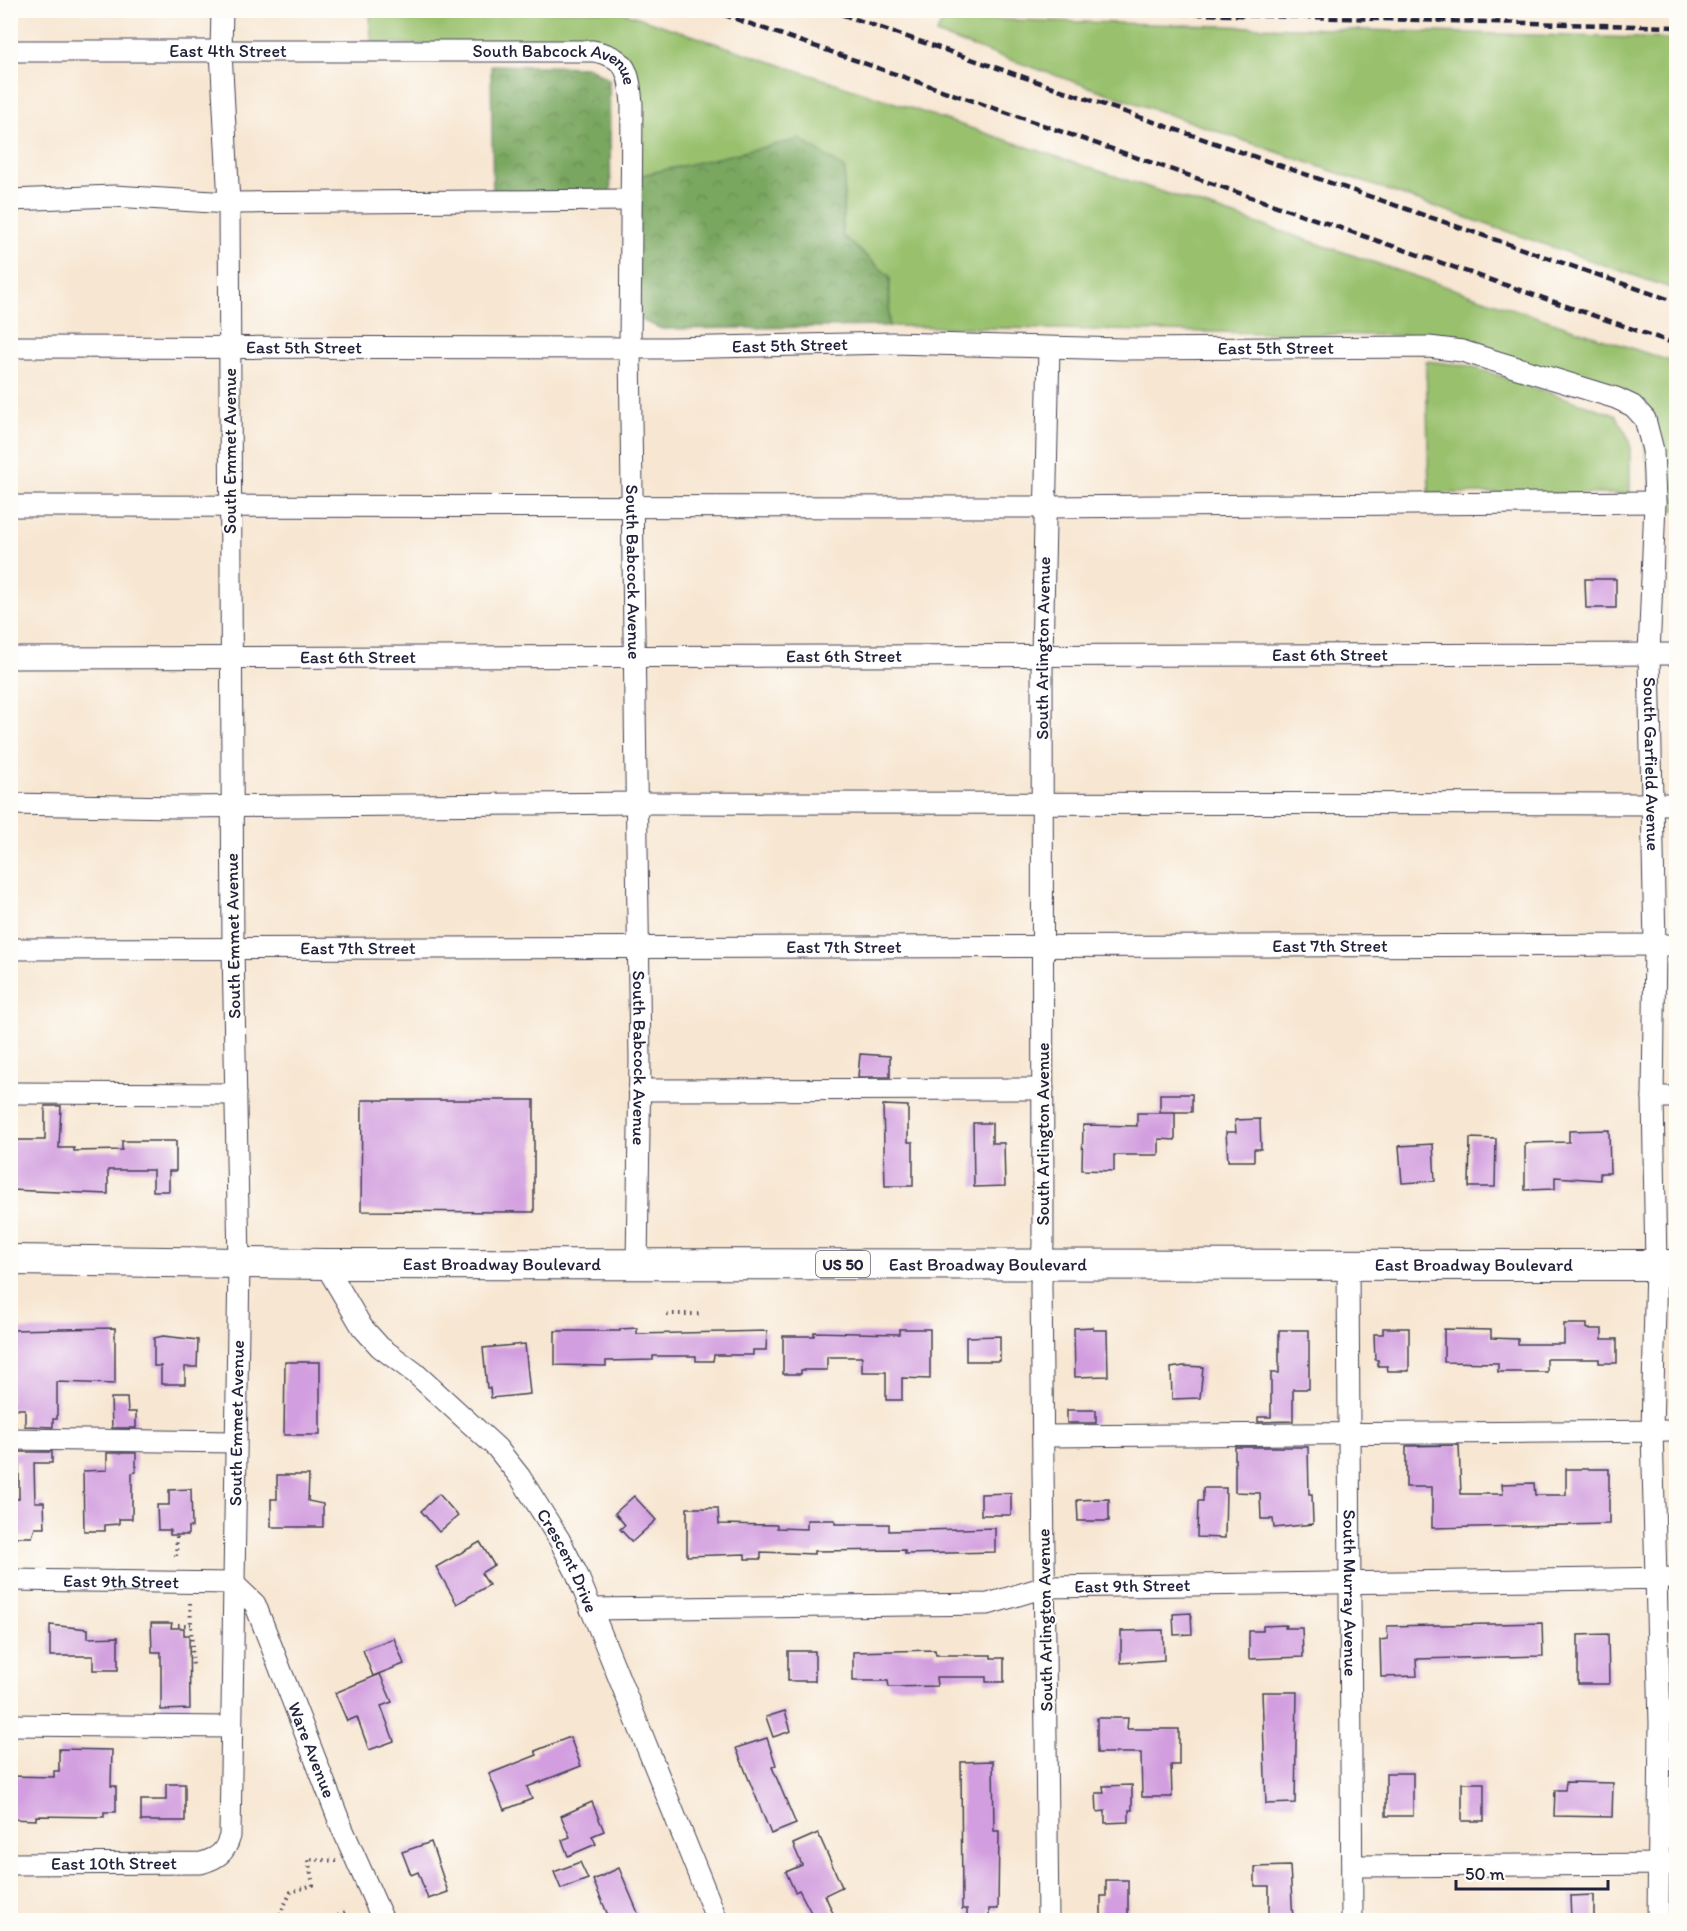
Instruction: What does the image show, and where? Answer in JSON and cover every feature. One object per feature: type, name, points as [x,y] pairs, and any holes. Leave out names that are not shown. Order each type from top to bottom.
[{"type":"highway","name":"East Broadway Boulevard","points":[[10,1260],[325,1264],[1666,1265]]},
{"type":"street","name":"South Emmet Avenue","points":[[217,1858],[226,1848],[230,1836],[239,1263],[233,948],[229,203],[221,51],[222,10]]},
{"type":"street","name":"East 4th Street","points":[[10,51],[444,50]]},
{"type":"street","name":"South Babcock Avenue","points":[[444,50],[593,51],[605,53],[621,63],[629,78],[632,104],[630,348],[639,947],[637,1264]]},
{"type":"street","points":[[10,200],[114,196],[229,203],[631,200]]},
{"type":"street","name":"East 5th Street","points":[[10,347],[630,348],[893,343],[1049,348],[1429,347],[1462,351],[1566,382]]},
{"type":"street","name":"South Arlington Avenue","points":[[1048,1920],[1041,1264],[1042,655],[1049,348]]},
{"type":"street","name":"South Garfield Avenue","points":[[1566,382],[1633,406],[1645,419],[1653,450],[1654,502],[1649,655],[1655,945],[1653,1097],[1666,1265],[1652,1431],[1666,1579],[1668,1722],[1667,1863],[1658,1920]]},
{"type":"street","points":[[10,506],[1046,507],[1654,502]]},
{"type":"street","name":"East 6th Street","points":[[10,658],[1677,654]]},
{"type":"street","points":[[10,804],[232,806],[637,803],[1677,804]]},
{"type":"street","name":"East 7th Street","points":[[10,950],[1677,945]]},
{"type":"street","points":[[639,1090],[1043,1089]]},
{"type":"street","points":[[10,1093],[236,1094]]},
{"type":"street","points":[[1653,1097],[1677,1096]]},
{"type":"street","name":"Crescent Drive","points":[[325,1264],[362,1327],[380,1347],[415,1373],[496,1448],[520,1477],[559,1539],[591,1609],[717,1920]]},
{"type":"street","name":"South Murray Avenue","points":[[1348,1266],[1352,1920]]},
{"type":"street","points":[[1043,1436],[1677,1431]]},
{"type":"street","points":[[10,1439],[235,1442]]},
{"type":"street","name":"East 9th Street","points":[[591,1609],[987,1604],[1045,1587],[1666,1579]]},
{"type":"street","name":"East 9th Street","points":[[10,1580],[233,1582]]},
{"type":"street","name":"Ware Avenue","points":[[233,1582],[255,1604],[342,1828],[383,1920]]},
{"type":"street","points":[[10,1725],[231,1727]]},
{"type":"street","name":"East 10th Street","points":[[10,1864],[179,1864],[201,1863],[217,1858]]},
{"type":"street","points":[[1353,1866],[1667,1863]]},
{"type":"path","points":[[667,1314],[702,1314]]},
{"type":"path","points":[[176,1556],[177,1535]]},
{"type":"path","points":[[190,1603],[193,1668]]},
{"type":"path","points":[[178,1625],[191,1625]]},
{"type":"path","points":[[277,1920],[291,1892],[313,1885],[308,1859],[337,1861]]},
{"type":"path","points":[[327,1920],[346,1912]]},
{"type":"green space","points":[[370,11],[619,11],[1676,363],[1676,510],[1656,510],[1638,405],[1480,345],[1423,336],[889,326],[890,277],[842,235],[845,169],[800,140],[638,176],[625,55],[371,42]]},
{"type":"green space","points":[[944,18],[1676,39],[1676,290],[936,34]]},
{"type":"green space","points":[[491,65],[589,67],[609,80],[611,207],[493,204]]},
{"type":"green space","points":[[800,139],[845,169],[842,235],[890,277],[889,326],[662,329],[643,321],[635,305],[638,176]]},
{"type":"green space","points":[[1426,361],[1470,366],[1616,415],[1630,441],[1630,494],[1429,493]]},
{"type":"building","points":[[1585,579],[1616,579],[1616,608],[1586,608]]},
{"type":"building","points":[[860,1054],[890,1056],[890,1077],[858,1077]]},
{"type":"building","points":[[1160,1094],[1192,1094],[1192,1112],[1160,1112]]},
{"type":"building","points":[[362,1100],[534,1100],[534,1212],[361,1211]]},
{"type":"building","points":[[883,1105],[908,1106],[908,1142],[913,1142],[913,1186],[885,1186]]},
{"type":"building","points":[[45,1106],[61,1106],[59,1148],[74,1148],[74,1151],[122,1150],[122,1141],[176,1141],[176,1171],[169,1171],[169,1191],[153,1191],[153,1170],[108,1170],[108,1194],[10,1190],[10,1140],[45,1140]]},
{"type":"building","points":[[1137,1113],[1175,1113],[1175,1140],[1159,1139],[1159,1155],[1114,1155],[1114,1171],[1082,1170],[1083,1125],[1137,1126]]},
{"type":"building","points":[[1260,1119],[1261,1149],[1254,1149],[1254,1161],[1228,1161],[1226,1132],[1236,1132],[1235,1120]]},
{"type":"building","points":[[973,1123],[992,1123],[992,1143],[1004,1143],[1005,1186],[974,1187]]},
{"type":"building","points":[[1609,1130],[1610,1173],[1600,1173],[1600,1180],[1555,1177],[1555,1189],[1525,1190],[1525,1143],[1569,1142],[1569,1131]]},
{"type":"building","points":[[1470,1138],[1496,1139],[1495,1187],[1469,1187]]},
{"type":"building","points":[[1433,1144],[1435,1181],[1402,1183],[1399,1146]]},
{"type":"building","points":[[1564,1324],[1587,1324],[1587,1329],[1602,1329],[1602,1339],[1617,1339],[1617,1363],[1599,1363],[1599,1359],[1547,1359],[1547,1372],[1498,1372],[1498,1363],[1444,1362],[1444,1329],[1491,1330],[1491,1338],[1518,1339],[1518,1344],[1564,1344]]},
{"type":"building","points":[[1093,1327],[1093,1330],[1107,1330],[1108,1376],[1075,1377],[1074,1328]]},
{"type":"building","points":[[115,1328],[115,1384],[57,1382],[57,1419],[53,1419],[53,1427],[25,1426],[25,1409],[10,1409],[10,1330]]},
{"type":"building","points":[[637,1328],[637,1334],[767,1331],[766,1350],[753,1350],[753,1355],[714,1355],[713,1361],[696,1361],[696,1356],[653,1356],[653,1360],[606,1361],[606,1366],[555,1365],[555,1331],[620,1331],[620,1329]]},
{"type":"building","points":[[1383,1328],[1409,1328],[1409,1371],[1388,1371],[1387,1366],[1378,1366],[1378,1360],[1375,1360],[1374,1334],[1383,1334]]},
{"type":"building","points":[[899,1329],[930,1329],[930,1379],[902,1378],[902,1400],[886,1400],[886,1372],[862,1372],[862,1357],[827,1357],[827,1370],[801,1370],[801,1374],[783,1374],[783,1336],[814,1336],[814,1332],[899,1334]]},
{"type":"building","points":[[1279,1330],[1309,1330],[1309,1389],[1293,1389],[1293,1421],[1258,1422],[1258,1417],[1271,1417],[1271,1373],[1279,1373]]},
{"type":"building","points":[[163,1336],[198,1340],[197,1367],[185,1367],[185,1384],[161,1384],[161,1366],[154,1366],[154,1338]]},
{"type":"building","points":[[1000,1336],[1000,1361],[966,1361],[966,1337]]},
{"type":"building","points":[[525,1344],[530,1394],[491,1398],[490,1388],[487,1388],[483,1348]]},
{"type":"building","points":[[285,1362],[320,1362],[320,1435],[284,1435]]},
{"type":"building","points":[[1203,1367],[1200,1398],[1172,1399],[1171,1368]]},
{"type":"building","points":[[111,1398],[127,1398],[128,1412],[136,1412],[136,1428],[112,1428]]},
{"type":"building","points":[[1067,1410],[1096,1410],[1096,1423],[1067,1423]]},
{"type":"building","points":[[1459,1445],[1461,1494],[1503,1494],[1502,1484],[1534,1483],[1535,1495],[1566,1495],[1566,1469],[1609,1469],[1609,1524],[1432,1528],[1432,1487],[1406,1487],[1406,1446]]},
{"type":"building","points":[[1235,1447],[1308,1447],[1309,1494],[1312,1494],[1313,1524],[1274,1528],[1273,1519],[1261,1519],[1260,1493],[1235,1492]]},
{"type":"building","points":[[10,1452],[52,1452],[52,1463],[34,1463],[35,1502],[44,1502],[45,1528],[35,1528],[32,1537],[14,1537],[14,1532],[10,1532],[10,1499],[19,1499],[19,1462],[10,1462]]},
{"type":"building","points":[[107,1453],[136,1453],[136,1472],[132,1473],[132,1519],[119,1519],[119,1524],[105,1525],[105,1531],[84,1531],[83,1471],[107,1470]]},
{"type":"building","points":[[277,1475],[309,1475],[308,1501],[323,1504],[323,1527],[271,1527],[271,1499],[277,1499]]},
{"type":"building","points":[[1203,1488],[1226,1488],[1225,1538],[1197,1537],[1198,1501],[1203,1501]]},
{"type":"building","points":[[191,1489],[192,1527],[188,1527],[188,1535],[170,1535],[170,1530],[158,1530],[157,1505],[169,1505],[169,1490]]},
{"type":"building","points":[[1011,1493],[1011,1515],[981,1515],[981,1494]]},
{"type":"building","points":[[439,1494],[458,1516],[439,1532],[421,1511]]},
{"type":"building","points":[[634,1496],[656,1520],[632,1542],[620,1529],[625,1525],[615,1513]]},
{"type":"building","points":[[1109,1499],[1109,1521],[1078,1521],[1077,1500]]},
{"type":"building","points":[[687,1508],[718,1508],[719,1524],[777,1525],[777,1528],[807,1529],[807,1520],[835,1520],[835,1524],[889,1524],[889,1531],[995,1528],[995,1552],[905,1554],[905,1550],[814,1551],[814,1554],[761,1552],[761,1559],[745,1559],[745,1554],[687,1556]]},
{"type":"building","points":[[480,1542],[494,1565],[481,1573],[489,1585],[457,1604],[436,1567]]},
{"type":"building","points":[[1191,1613],[1192,1634],[1174,1635],[1173,1614]]},
{"type":"building","points":[[151,1623],[172,1623],[171,1628],[184,1628],[184,1635],[189,1635],[190,1709],[161,1710],[161,1652],[152,1652]]},
{"type":"building","points":[[1542,1623],[1543,1656],[1416,1659],[1417,1676],[1381,1677],[1380,1640],[1388,1639],[1387,1626]]},
{"type":"building","points":[[50,1625],[88,1629],[88,1638],[118,1637],[118,1670],[93,1670],[93,1656],[50,1656]]},
{"type":"building","points":[[1286,1625],[1285,1628],[1302,1628],[1303,1657],[1249,1659],[1249,1631],[1263,1631],[1263,1626]]},
{"type":"building","points":[[1163,1630],[1164,1660],[1121,1663],[1121,1631]]},
{"type":"building","points":[[1608,1634],[1609,1684],[1578,1684],[1578,1635]]},
{"type":"building","points":[[394,1638],[404,1664],[373,1676],[363,1650]]},
{"type":"building","points":[[935,1650],[936,1655],[991,1655],[991,1658],[1004,1658],[1004,1682],[986,1682],[986,1677],[936,1677],[937,1686],[889,1687],[888,1681],[853,1681],[853,1652]]},
{"type":"building","points":[[788,1651],[815,1651],[815,1681],[788,1681]]},
{"type":"building","points":[[380,1674],[392,1702],[381,1706],[394,1741],[369,1750],[357,1717],[347,1721],[335,1693]]},
{"type":"building","points":[[1262,1692],[1297,1692],[1295,1803],[1266,1804]]},
{"type":"building","points":[[785,1711],[791,1731],[773,1737],[766,1717]]},
{"type":"building","points":[[1097,1718],[1128,1718],[1127,1729],[1179,1729],[1179,1765],[1171,1765],[1172,1797],[1142,1797],[1141,1753],[1097,1753]]},
{"type":"building","points":[[570,1737],[581,1766],[527,1787],[532,1799],[504,1810],[489,1774],[537,1755],[535,1751]]},
{"type":"building","points":[[767,1738],[776,1765],[772,1767],[796,1824],[771,1834],[736,1748]]},
{"type":"building","points":[[59,1749],[112,1750],[111,1786],[116,1786],[116,1812],[104,1812],[104,1817],[36,1816],[36,1820],[10,1819],[10,1776],[54,1777],[54,1771],[59,1771]]},
{"type":"building","points":[[993,1761],[994,1831],[999,1831],[998,1909],[989,1909],[989,1920],[967,1920],[967,1909],[962,1909],[961,1762]]},
{"type":"building","points":[[1386,1773],[1413,1773],[1413,1816],[1386,1816]]},
{"type":"building","points":[[1566,1782],[1613,1783],[1612,1817],[1554,1816],[1555,1790],[1565,1790]]},
{"type":"building","points":[[1462,1783],[1484,1783],[1484,1821],[1462,1821]]},
{"type":"building","points":[[166,1784],[185,1784],[185,1821],[141,1821],[141,1800],[166,1800]]},
{"type":"building","points":[[1132,1785],[1132,1810],[1129,1810],[1129,1822],[1105,1823],[1105,1811],[1097,1812],[1096,1793],[1104,1793],[1103,1786]]},
{"type":"building","points":[[592,1802],[604,1831],[592,1836],[596,1844],[568,1856],[562,1840],[570,1837],[561,1816]]},
{"type":"building","points":[[818,1833],[842,1887],[825,1895],[836,1920],[815,1920],[799,1890],[795,1892],[786,1872],[802,1865],[793,1844]]},
{"type":"building","points":[[431,1842],[448,1892],[428,1899],[418,1872],[411,1875],[402,1852]]},
{"type":"building","points":[[580,1862],[588,1879],[561,1889],[554,1872]]},
{"type":"building","points":[[1290,1866],[1293,1920],[1269,1920],[1269,1886],[1255,1886],[1255,1867]]},
{"type":"building","points":[[619,1868],[641,1920],[610,1920],[593,1880]]},
{"type":"building","points":[[1106,1880],[1128,1880],[1128,1920],[1101,1920],[1101,1896],[1106,1896]]},
{"type":"building","points":[[1594,1895],[1594,1920],[1571,1920],[1570,1896]]},
{"type":"railway","points":[[710,10],[1676,344]]},
{"type":"railway","points":[[829,10],[1676,302]]},
{"type":"railway","points":[[1046,10],[1676,27]]}]
